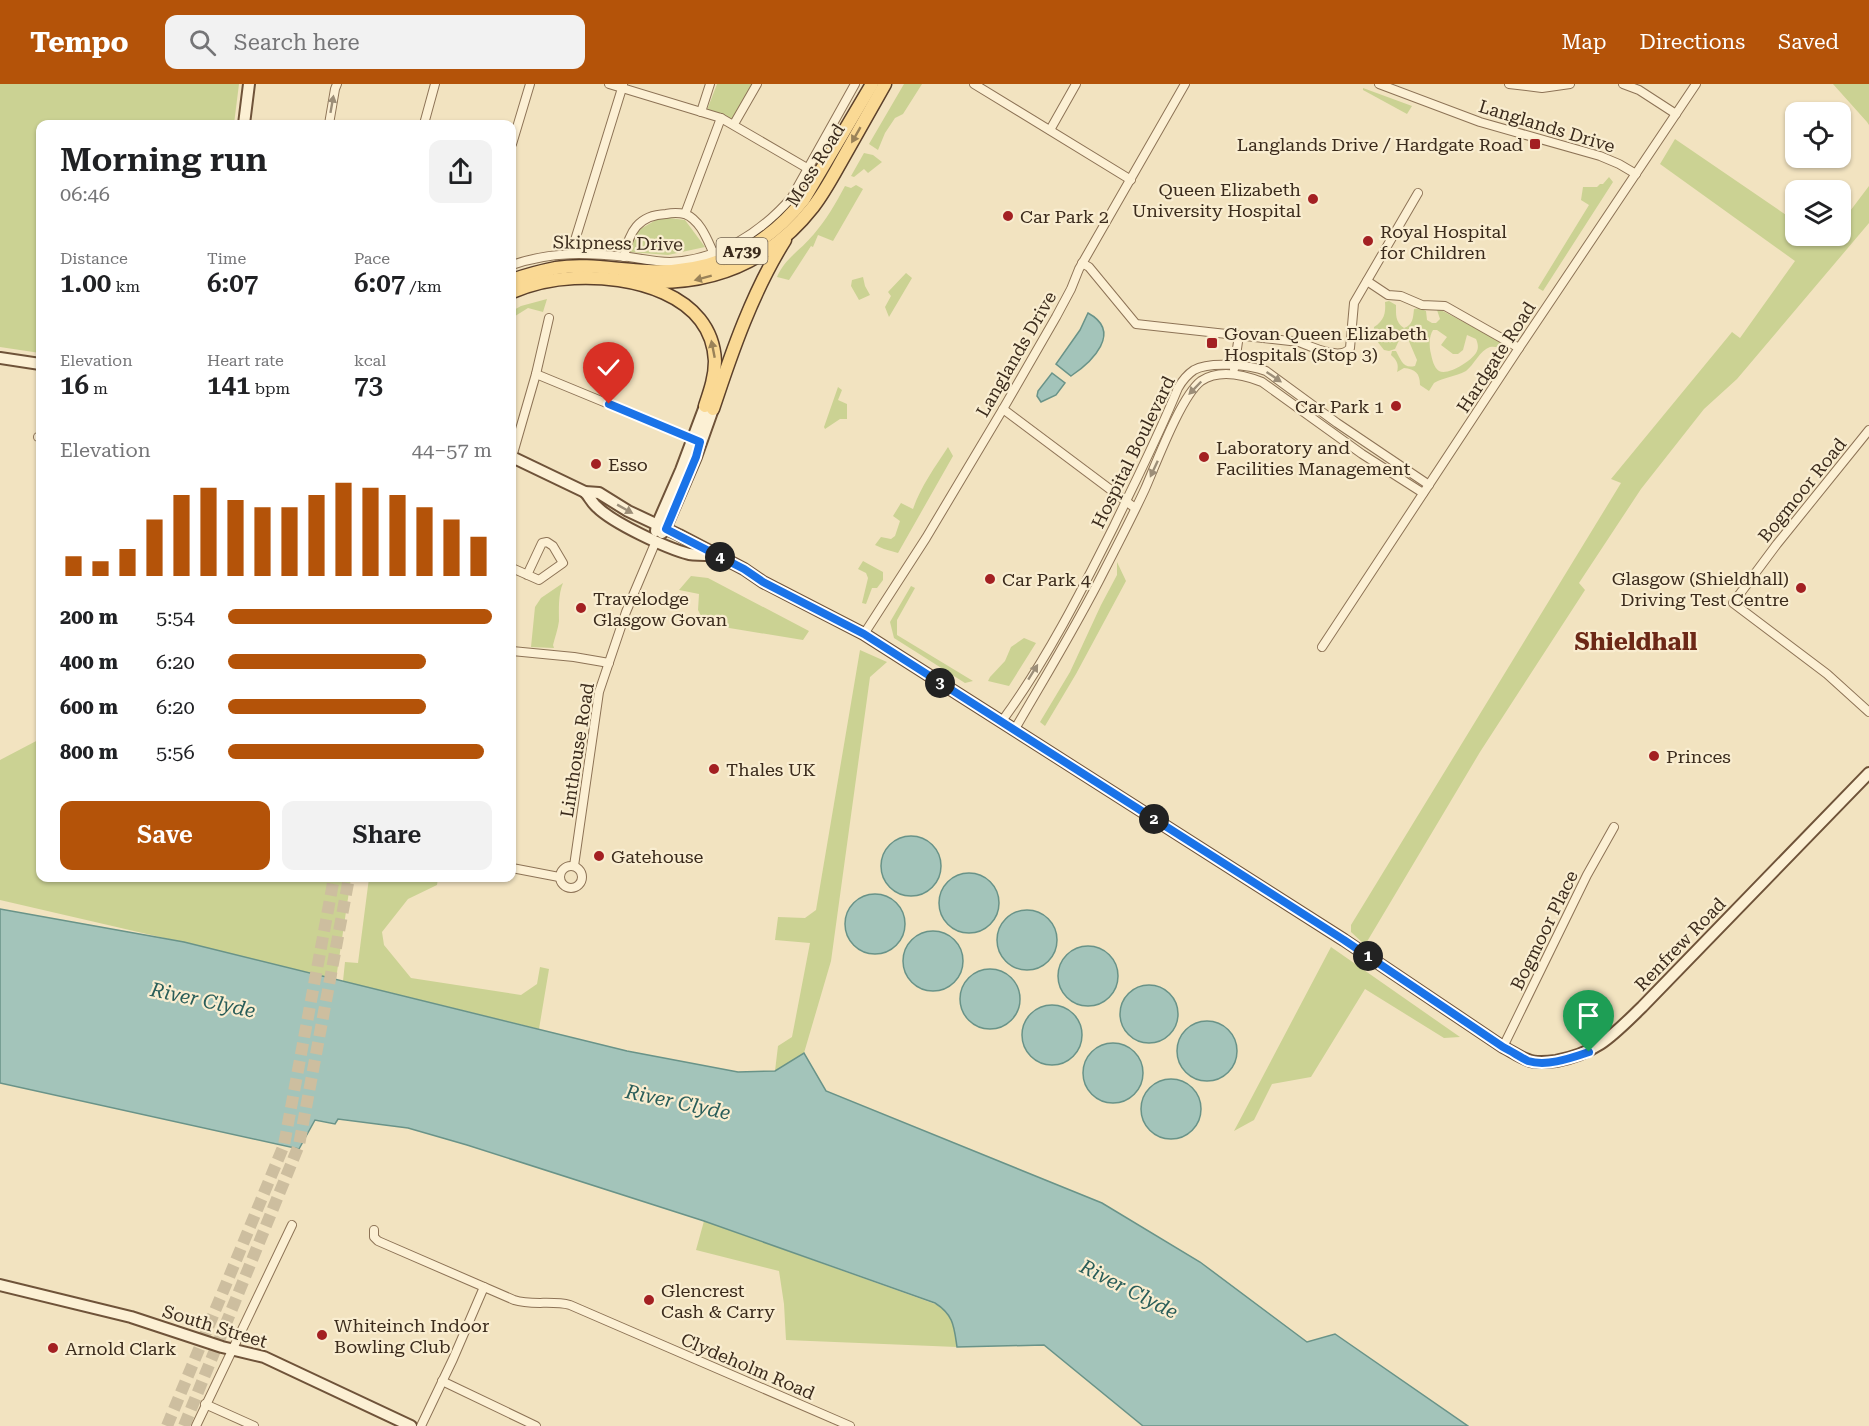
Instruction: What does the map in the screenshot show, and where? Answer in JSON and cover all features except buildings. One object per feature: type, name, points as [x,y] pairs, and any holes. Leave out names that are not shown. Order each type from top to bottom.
[{"type":"main road","name":"Moss Road","points":[[516,279],[558,268],[599,268],[649,272],[683,270],[720,262],[750,247],[775,230],[791,215],[812,187],[872,84]]},
{"type":"main road","name":"Moss Road","points":[[625,280],[656,283],[695,280],[747,262],[767,250],[791,231],[814,206],[885,84]]},
{"type":"main road","points":[[709,407],[767,270],[791,231]]},
{"type":"main road","name":"A739","points":[[516,291],[539,282],[574,278],[625,280]]},
{"type":"main road","points":[[625,280],[668,295],[682,303],[706,327],[712,342],[715,363],[709,407]]},
{"type":"street","points":[[244,120],[249,84]]},
{"type":"street","points":[[330,120],[337,84]]},
{"type":"street","points":[[425,120],[435,84]]},
{"type":"street","points":[[516,131],[530,84]]},
{"type":"street","points":[[609,84],[623,86],[721,118],[807,168]]},
{"type":"street","points":[[701,112],[710,84]]},
{"type":"street","points":[[734,124],[757,84]]},
{"type":"street","name":"Skipness Drive","points":[[516,263],[532,257],[571,253],[669,262],[692,259],[737,243],[760,229],[778,214],[792,197],[855,84]]},
{"type":"street","points":[[974,84],[1131,180]]},
{"type":"street","points":[[1050,130],[1077,84]]},
{"type":"street","name":"Langlands Drive","points":[[864,634],[1004,409],[1071,289],[1082,263],[1185,84]]},
{"type":"street","name":"Langlands Drive","points":[[1379,84],[1480,122],[1600,156],[1636,174]]},
{"type":"street","points":[[1509,84],[1542,86],[1570,84]]},
{"type":"street","points":[[1623,84],[1639,90],[1676,114]]},
{"type":"street","name":"Hardgate Road","points":[[1322,647],[1696,84]]},
{"type":"street","points":[[571,253],[623,86]]},
{"type":"street","points":[[685,214],[721,118]]},
{"type":"street","points":[[1082,263],[1089,267],[1136,324],[1299,342],[1324,352],[1345,354],[1350,348],[1354,303],[1418,193]]},
{"type":"street","points":[[624,257],[627,242],[633,230],[645,219],[654,215],[685,214],[696,222],[705,234],[713,252]]},
{"type":"street","points":[[1367,281],[1388,295],[1401,296],[1422,305],[1445,306],[1519,348]]},
{"type":"street","points":[[516,443],[549,318]]},
{"type":"street","points":[[1234,370],[1239,335]]},
{"type":"street","points":[[0,358],[36,363]]},
{"type":"street","name":"Hospital Boulevard","points":[[1002,721],[1084,585],[1145,464],[1183,381],[1195,370],[1206,366],[1234,370],[1260,369],[1272,375],[1428,485]]},
{"type":"street","name":"Hospital Boulevard","points":[[1015,729],[1092,594],[1186,398],[1201,381],[1234,370],[1269,385],[1362,454],[1423,494]]},
{"type":"street","points":[[536,374],[696,440]]},
{"type":"street","points":[[656,541],[681,470],[709,407]]},
{"type":"street","points":[[1004,409],[1135,508]]},
{"type":"street","name":"Bogmoor Road","points":[[1869,430],[1777,544],[1733,603],[1827,674],[1869,712]]},
{"type":"street","points":[[516,459],[585,492],[597,507],[656,541],[691,554],[716,555]]},
{"type":"street","name":"Renfrew Road","points":[[585,492],[599,493],[628,511],[679,535],[744,569],[776,589],[864,634],[1344,940],[1503,1047],[1530,1061],[1550,1062],[1580,1055],[1606,1042],[1869,773]]},
{"type":"street","name":"Linthouse Road","points":[[560,877],[562,884],[566,887],[574,887],[580,883],[582,876],[574,866],[599,692],[626,612],[656,541]]},
{"type":"street","points":[[516,570],[527,575],[538,580],[563,562],[553,546],[547,542],[542,543],[527,575]]},
{"type":"street","points":[[516,651],[609,663]]},
{"type":"street","name":"Bogmoor Place","points":[[1503,1047],[1587,875],[1614,827]]},
{"type":"street","points":[[516,869],[560,877],[563,869],[574,866]]},
{"type":"street","points":[[196,1426],[292,1225]]},
{"type":"street","name":"Clydeholm Road","points":[[374,1230],[374,1237],[378,1241],[484,1287],[518,1301],[556,1302],[570,1305],[850,1426]]},
{"type":"street","name":"South Street","points":[[0,1285],[134,1317],[218,1346],[248,1352],[278,1363],[411,1426]]},
{"type":"street","points":[[421,1426],[484,1287]]},
{"type":"street","points":[[442,1381],[536,1426]]},
{"type":"street","points":[[205,1404],[254,1426]]},
{"type":"green space","points":[[0,84],[239,84],[234,120],[36,120],[36,352],[0,347]]},
{"type":"green space","points":[[717,84],[754,84],[734,120],[707,110]]},
{"type":"green space","points":[[904,84],[922,84],[903,114],[895,118],[885,133],[878,150],[869,144]]},
{"type":"green space","points":[[1833,84],[1869,84],[1869,125],[1851,102]]},
{"type":"green space","points":[[1363,88],[1412,106],[1407,114]]},
{"type":"green space","points":[[1675,139],[1785,214],[1785,246],[1850,246],[1737,379],[1704,409],[1641,489],[1579,583],[1585,590],[1480,752],[1365,945],[1351,932],[1351,925],[1621,483],[1611,479],[1732,332],[1740,338],[1795,261],[1660,164]]},
{"type":"green space","points":[[864,153],[873,155],[882,162],[868,173],[864,169],[854,177],[851,176]]},
{"type":"green space","points":[[1609,177],[1613,182],[1543,291],[1538,288],[1589,205],[1581,200],[1583,187],[1597,187]]},
{"type":"green space","points":[[856,185],[863,189],[833,241],[818,235],[813,247],[811,246],[789,280],[777,277],[784,265],[823,223],[845,186],[851,188]]},
{"type":"green space","points":[[1869,186],[1869,223],[1851,244],[1851,210]]},
{"type":"green space","points":[[661,217],[685,220],[705,247],[668,255],[630,252],[632,234]]},
{"type":"green space","points":[[906,273],[912,278],[889,317],[885,307],[891,296],[888,292]]},
{"type":"green space","points":[[863,277],[870,295],[859,300],[851,286],[852,280]]},
{"type":"green space","points":[[547,299],[543,312],[528,308],[516,316],[516,309]]},
{"type":"green space","points":[[1389,301],[1396,305],[1396,315],[1404,328],[1411,323],[1414,309],[1419,308],[1426,311],[1427,320],[1436,323],[1440,319],[1437,310],[1439,309],[1507,345],[1504,350],[1494,347],[1486,349],[1466,371],[1434,383],[1429,391],[1420,385],[1418,375],[1411,369],[1404,368],[1397,372],[1398,365],[1391,355],[1392,351],[1396,351],[1405,365],[1415,366],[1417,360],[1408,339],[1401,336],[1395,349],[1389,351],[1384,350],[1377,341],[1373,340],[1374,327],[1384,316],[1385,302]],"holes":[[[1433,330],[1447,337],[1441,345],[1453,354],[1458,354],[1463,350],[1467,335],[1476,339],[1478,346],[1476,353],[1459,367],[1439,371],[1430,351],[1430,338]]]},
{"type":"green space","points":[[838,387],[842,390],[838,400],[847,404],[847,419],[840,419],[825,429],[824,427]]},
{"type":"green space","points":[[948,447],[953,456],[898,553],[875,545],[881,537],[891,539],[895,536],[900,521],[893,516],[901,503],[913,509],[924,485]]},
{"type":"green space","points":[[863,561],[883,572],[883,580],[877,588],[872,588],[866,604],[862,603],[868,578],[866,573],[858,569]]},
{"type":"green space","points":[[1117,562],[1126,581],[1045,726],[1040,722],[1070,672],[1117,575]]},
{"type":"green space","points":[[691,576],[708,578],[809,631],[803,640],[705,624],[698,610],[699,594],[679,590]]},
{"type":"green space","points":[[563,583],[554,648],[531,647],[535,607],[541,598]]},
{"type":"green space","points":[[911,586],[915,588],[897,620],[897,635],[973,681],[965,683],[894,638],[890,622]]},
{"type":"green space","points":[[1024,638],[1036,643],[1009,686],[988,681],[1005,661],[1011,647]]},
{"type":"green space","points":[[860,650],[887,662],[870,677],[831,961],[804,1053],[775,1071],[778,1046],[792,1037],[810,943],[775,940],[778,917],[805,918],[816,910]]},
{"type":"green space","points":[[36,741],[36,882],[350,882],[336,979],[0,900],[0,760]]},
{"type":"green space","points":[[368,882],[437,882],[437,885],[408,899],[382,932],[384,945],[411,978],[521,995],[537,984],[540,967],[549,969],[539,1029],[343,981],[345,962],[358,963]]},
{"type":"green space","points":[[1331,947],[1460,1037],[1444,1038],[1365,989],[1311,1077],[1272,1084],[1254,1120],[1234,1131]]},
{"type":"green space","points":[[704,1221],[935,1304],[950,1317],[957,1347],[786,1340],[779,1271],[696,1250]]},
{"type":"water","points":[[1088,313],[1098,321],[1103,329],[1104,338],[1095,355],[1071,376],[1056,364],[1080,330]]},
{"type":"water","points":[[1052,373],[1065,383],[1056,395],[1041,402],[1037,396],[1038,391]]},
{"type":"water","points":[[905,836],[917,836],[928,841],[936,849],[941,866],[939,878],[928,891],[917,896],[905,896],[894,891],[886,883],[881,872],[881,860],[886,849],[894,841]]},
{"type":"water","points":[[969,873],[986,878],[994,886],[999,903],[994,920],[986,928],[969,933],[952,928],[944,920],[939,903],[944,886],[952,878]]},
{"type":"water","points":[[875,894],[892,899],[900,907],[905,924],[900,941],[892,949],[875,954],[858,949],[850,941],[845,924],[850,907],[858,899]]},
{"type":"water","name":"River Clyde","points":[[0,909],[184,942],[627,1051],[738,1072],[775,1071],[804,1053],[826,1091],[1102,1203],[1200,1262],[1307,1342],[1335,1334],[1468,1426],[1143,1426],[1044,1345],[957,1347],[950,1317],[935,1303],[704,1221],[467,1145],[408,1128],[338,1119],[335,1124],[315,1120],[299,1149],[0,1083]]},
{"type":"water","points":[[1027,910],[1044,915],[1052,923],[1057,940],[1052,957],[1044,965],[1027,970],[1010,965],[1002,957],[997,940],[1002,923],[1010,915]]},
{"type":"water","points":[[933,931],[950,936],[958,944],[963,961],[958,978],[950,986],[933,991],[916,986],[908,978],[903,961],[908,944],[916,936]]},
{"type":"water","points":[[1088,946],[1109,955],[1118,976],[1109,997],[1088,1006],[1067,997],[1058,976],[1067,955]]},
{"type":"water","points":[[990,969],[1007,974],[1015,982],[1020,999],[1015,1016],[1007,1024],[990,1029],[973,1024],[965,1016],[960,999],[965,982],[973,974]]},
{"type":"water","points":[[1143,985],[1155,985],[1170,993],[1178,1008],[1178,1020],[1170,1035],[1155,1043],[1143,1043],[1128,1035],[1120,1020],[1120,1008],[1128,993]]},
{"type":"water","points":[[1052,1005],[1069,1010],[1077,1018],[1082,1035],[1077,1052],[1069,1060],[1052,1065],[1035,1060],[1027,1052],[1022,1035],[1027,1018],[1035,1010]]},
{"type":"water","points":[[1207,1021],[1224,1026],[1232,1034],[1237,1051],[1232,1068],[1224,1076],[1207,1081],[1190,1076],[1182,1068],[1177,1051],[1182,1034],[1190,1026]]},
{"type":"water","points":[[1113,1043],[1130,1048],[1138,1056],[1143,1073],[1138,1090],[1130,1098],[1113,1103],[1096,1098],[1088,1090],[1083,1073],[1088,1056],[1096,1048]]},
{"type":"water","points":[[1165,1079],[1177,1079],[1188,1084],[1196,1092],[1201,1109],[1199,1121],[1188,1134],[1177,1139],[1165,1139],[1154,1134],[1146,1126],[1141,1115],[1141,1103],[1146,1092],[1154,1084]]},
{"type":"tunnel","points":[[167,1426],[284,1145],[333,882]]},
{"type":"tunnel","points":[[184,1426],[299,1145],[348,882]]},
{"type":"place","name":"Langlands Drive / Hardgate Road","points":[[1535,144]]},
{"type":"place","name":"Queen Elizabeth University Hospital","points":[[1313,199]]},
{"type":"place","name":"Car Park 2","points":[[1008,216]]},
{"type":"place","name":"Royal Hospital for Children","points":[[1368,241]]},
{"type":"place","name":"Govan Queen Elizabeth Hospitals (Stop 3)","points":[[1212,343]]},
{"type":"place","name":"Car Park 1","points":[[1396,406]]},
{"type":"place","name":"Laboratory and Facilities Management","points":[[1204,457]]},
{"type":"place","name":"Esso","points":[[596,464]]},
{"type":"place","name":"Car Park 4","points":[[990,579]]},
{"type":"place","name":"Glasgow (Shieldhall) Driving Test Centre","points":[[1801,588]]},
{"type":"place","name":"Travelodge Glasgow Govan","points":[[581,608]]},
{"type":"place","name":"Princes","points":[[1654,756]]},
{"type":"place","name":"Thales UK","points":[[714,769]]},
{"type":"place","name":"Gatehouse","points":[[599,856]]},
{"type":"place","name":"Glencrest Cash & Carry","points":[[649,1300]]},
{"type":"place","name":"Whiteinch Indoor Bowling Club","points":[[322,1335]]},
{"type":"place","name":"Arnold Clark","points":[[53,1348]]},
{"type":"district","name":"Shieldhall","points":[[1636,642]]},
{"type":"route","points":[[609,404],[700,442],[666,529],[864,634],[1344,940],[1503,1047],[1530,1061],[1550,1062],[1589,1052]]}]
